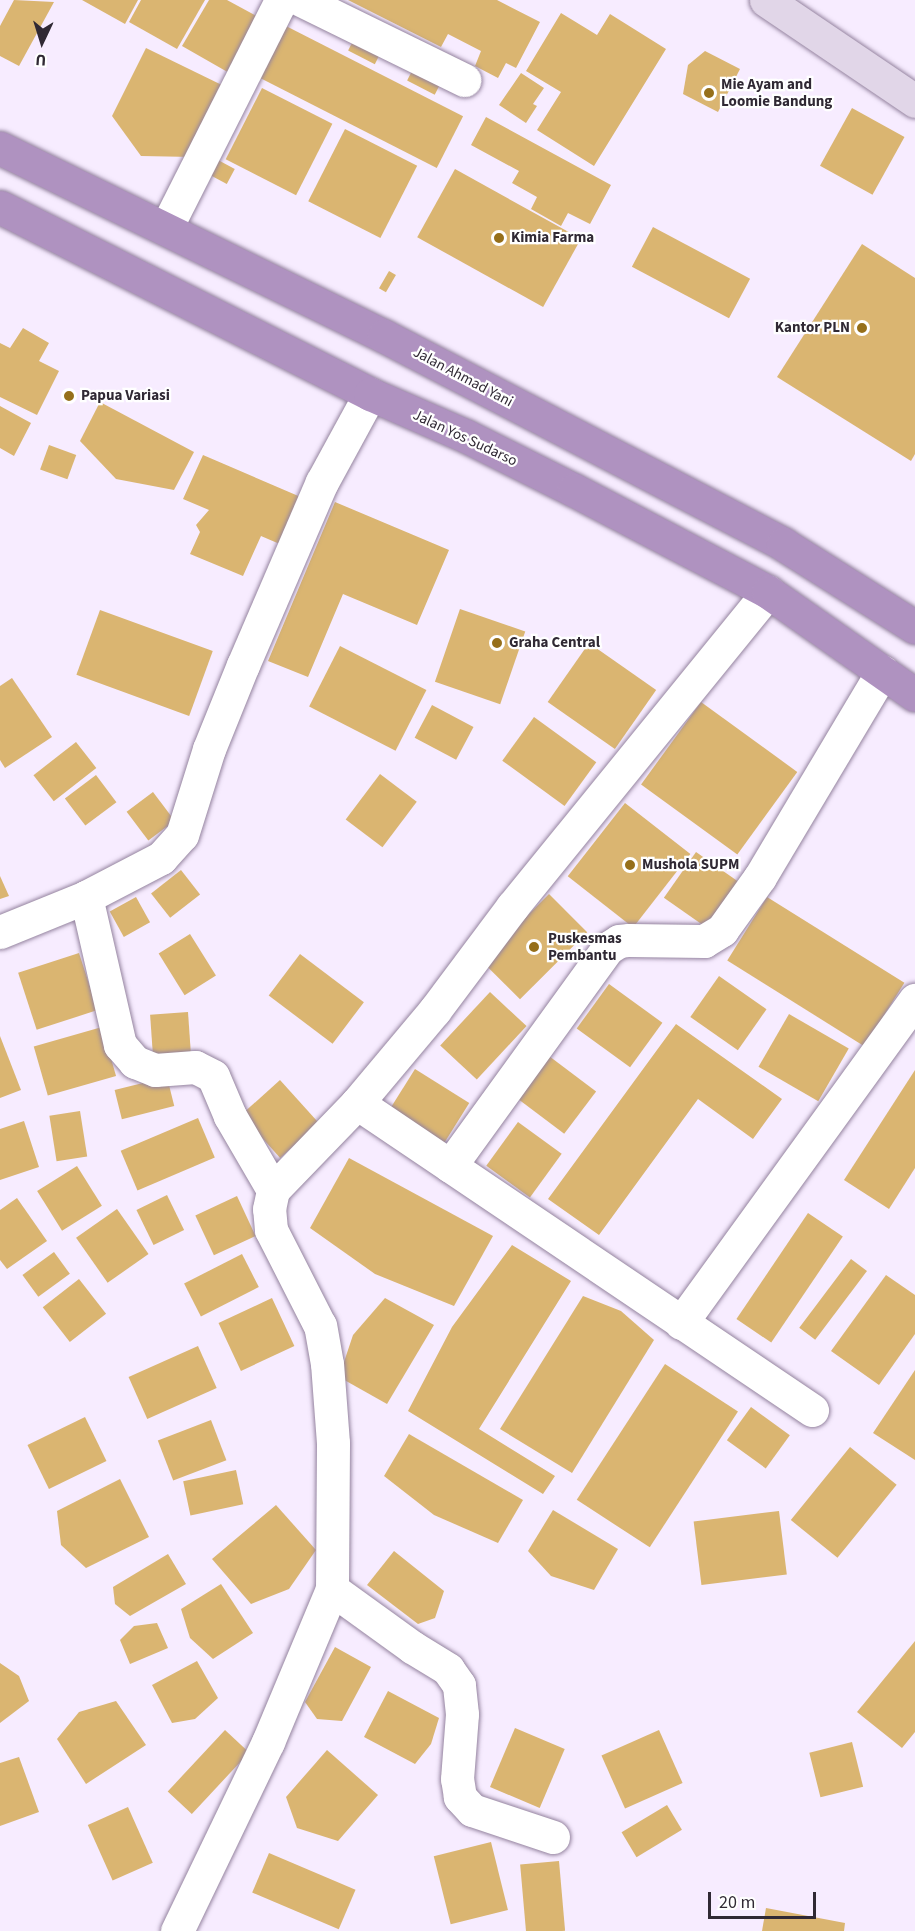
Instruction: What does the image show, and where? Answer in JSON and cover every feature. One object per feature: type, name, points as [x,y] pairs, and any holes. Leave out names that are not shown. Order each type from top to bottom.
[{"type":"highway","name":"Jalan Ahmad Yani","points":[[0,148],[384,336],[783,544],[915,627]]},
{"type":"highway","name":"Jalan Yos Sudarso","points":[[0,207],[370,394],[476,441],[768,592],[915,695]]},
{"type":"main road","points":[[766,0],[915,101]]},
{"type":"street","points":[[166,228],[281,0]]},
{"type":"street","points":[[302,0],[464,80]]},
{"type":"street","points":[[0,932],[86,897],[161,858],[182,835],[209,749],[248,655],[322,482],[370,394]]},
{"type":"street","points":[[177,1931],[268,1742],[332,1589],[333,1443],[327,1364],[320,1326],[272,1230],[269,1209],[273,1190],[357,1103],[435,1010],[512,907],[768,592]]},
{"type":"street","points":[[450,1166],[608,948],[619,941],[629,940],[704,941],[722,930],[760,877],[882,672]]},
{"type":"street","points":[[86,897],[120,1045],[135,1062],[155,1070],[195,1067],[213,1077],[230,1116],[273,1190]]},
{"type":"street","points":[[681,1323],[915,1000]]},
{"type":"street","points":[[357,1103],[812,1410]]},
{"type":"street","points":[[332,1589],[412,1647],[448,1669],[459,1685],[462,1714],[457,1779],[460,1797],[472,1810],[553,1837]]},
{"type":"building","points":[[14,0],[54,2],[19,66],[0,56],[0,26]]},
{"type":"building","points":[[82,0],[138,0],[125,24]]},
{"type":"building","points":[[141,0],[205,0],[177,49],[129,22]]},
{"type":"building","points":[[209,0],[227,0],[262,19],[231,74],[182,46]]},
{"type":"building","points":[[348,0],[497,0],[540,22],[516,68],[506,63],[498,78],[475,66],[481,51],[448,34],[441,47]]},
{"type":"building","points":[[561,13],[597,35],[610,14],[666,49],[594,166],[537,130],[561,92],[526,71]]},
{"type":"building","points":[[284,25],[463,116],[437,168],[258,77]]},
{"type":"building","points":[[354,39],[381,53],[375,64],[348,51]]},
{"type":"building","points":[[146,48],[228,88],[193,157],[141,156],[112,116]]},
{"type":"building","points":[[705,51],[740,69],[718,112],[683,94],[688,65]]},
{"type":"building","points":[[413,69],[441,83],[435,95],[407,81]]},
{"type":"building","points":[[521,73],[544,88],[533,104],[537,106],[526,123],[499,105]]},
{"type":"building","points":[[262,88],[332,124],[296,195],[226,159]]},
{"type":"building","points":[[852,108],[904,137],[872,195],[820,166]]},
{"type":"building","points":[[486,117],[611,185],[590,224],[568,213],[561,226],[531,209],[537,197],[512,183],[519,171],[471,145]]},
{"type":"building","points":[[345,129],[417,166],[380,238],[308,201]]},
{"type":"building","points":[[218,160],[235,169],[227,184],[210,175]]},
{"type":"building","name":"Kimia Farma","points":[[455,169],[581,239],[543,307],[417,237]]},
{"type":"building","points":[[653,227],[750,279],[729,318],[632,267]]},
{"type":"building","name":"Kantor PLN","points":[[862,244],[915,278],[915,454],[911,461],[777,377]]},
{"type":"building","points":[[389,271],[396,275],[386,292],[379,288]]},
{"type":"building","points":[[23,328],[49,343],[39,361],[59,371],[37,415],[0,397],[0,343],[10,348]]},
{"type":"building","points":[[100,402],[194,452],[174,490],[116,479],[80,441]]},
{"type":"building","points":[[0,406],[31,423],[14,456],[0,448]]},
{"type":"building","points":[[49,445],[76,455],[67,479],[40,469]]},
{"type":"building","points":[[203,455],[303,498],[282,545],[261,536],[243,576],[190,554],[200,532],[196,525],[209,510],[183,499]]},
{"type":"building","points":[[335,502],[449,550],[417,625],[343,594],[308,677],[268,661]]},
{"type":"building","points":[[460,609],[525,631],[500,704],[435,682]]},
{"type":"building","points":[[100,610],[213,651],[189,716],[76,675]]},
{"type":"building","points":[[589,643],[656,690],[615,749],[548,702]]},
{"type":"building","points":[[340,646],[426,690],[396,751],[309,707]]},
{"type":"building","points":[[12,678],[52,737],[5,768],[0,760],[0,686]]},
{"type":"building","points":[[701,702],[797,772],[737,854],[641,785]]},
{"type":"building","points":[[432,705],[473,727],[456,760],[415,738]]},
{"type":"building","points":[[534,717],[596,762],[565,806],[502,761]]},
{"type":"building","points":[[76,742],[96,768],[54,801],[33,775]]},
{"type":"building","points":[[380,774],[417,802],[382,847],[346,820]]},
{"type":"building","points":[[96,775],[116,802],[85,826],[65,798]]},
{"type":"building","points":[[153,792],[175,821],[148,841],[127,812]]},
{"type":"building","name":"Mushola SUPM","points":[[625,803],[690,854],[633,927],[568,876]]},
{"type":"building","points":[[696,852],[740,883],[708,929],[664,898]]},
{"type":"building","points":[[181,870],[200,894],[170,918],[151,893]]},
{"type":"building","points":[[0,876],[9,896],[0,899]]},
{"type":"building","name":"Puskesmas Pembantu","points":[[549,894],[587,932],[520,999],[482,961]]},
{"type":"building","points":[[136,897],[150,922],[124,937],[110,912]]},
{"type":"building","points":[[767,897],[904,983],[865,1046],[727,961]]},
{"type":"building","points":[[190,934],[216,976],[185,995],[159,954]]},
{"type":"building","points":[[79,953],[98,1010],[37,1030],[18,973]]},
{"type":"building","points":[[300,954],[364,1002],[333,1044],[269,996]]},
{"type":"building","points":[[719,976],[767,1009],[738,1050],[690,1017]]},
{"type":"building","points":[[609,984],[662,1023],[630,1067],[577,1028]]},
{"type":"building","points":[[490,992],[527,1026],[477,1079],[440,1045]]},
{"type":"building","points":[[188,1012],[191,1058],[153,1061],[150,1015]]},
{"type":"building","points":[[789,1014],[849,1048],[818,1101],[758,1067]]},
{"type":"building","points":[[676,1024],[782,1099],[753,1139],[698,1099],[599,1235],[548,1199]]},
{"type":"building","points":[[102,1027],[116,1076],[48,1096],[34,1047]]},
{"type":"building","points":[[0,1036],[21,1090],[0,1098]]},
{"type":"building","points":[[545,1053],[596,1092],[564,1134],[513,1095]]},
{"type":"building","points":[[415,1069],[469,1103],[444,1143],[390,1109]]},
{"type":"building","points":[[915,1070],[915,1168],[889,1209],[844,1180]]},
{"type":"building","points":[[167,1077],[174,1106],[122,1119],[115,1090]]},
{"type":"building","points":[[280,1080],[319,1123],[280,1158],[241,1115]]},
{"type":"building","points":[[80,1111],[87,1156],[57,1161],[49,1116]]},
{"type":"building","points":[[198,1118],[215,1158],[137,1190],[121,1151]]},
{"type":"building","points":[[24,1121],[39,1167],[0,1180],[0,1129]]},
{"type":"building","points":[[518,1122],[562,1154],[530,1197],[486,1166]]},
{"type":"building","points":[[349,1158],[493,1236],[454,1306],[375,1274],[310,1228]]},
{"type":"building","points":[[77,1166],[102,1206],[62,1231],[37,1191]]},
{"type":"building","points":[[167,1195],[184,1230],[154,1245],[136,1210]]},
{"type":"building","points":[[237,1196],[256,1236],[214,1255],[195,1215]]},
{"type":"building","points":[[17,1198],[47,1241],[7,1269],[0,1260],[0,1210]]},
{"type":"building","points":[[117,1209],[149,1254],[108,1283],[76,1238]]},
{"type":"building","points":[[808,1213],[843,1236],[771,1343],[736,1319]]},
{"type":"building","points":[[512,1245],[571,1281],[479,1429],[555,1476],[543,1494],[408,1411],[452,1327]]},
{"type":"building","points":[[54,1252],[70,1274],[38,1297],[22,1275]]},
{"type":"building","points":[[242,1254],[259,1287],[201,1316],[184,1284]]},
{"type":"building","points":[[851,1259],[867,1271],[815,1340],[799,1328]]},
{"type":"building","points":[[886,1275],[915,1295],[915,1334],[879,1385],[831,1351]]},
{"type":"building","points":[[79,1279],[106,1314],[70,1342],[43,1307]]},
{"type":"building","points":[[583,1296],[621,1311],[654,1340],[572,1473],[500,1429]]},
{"type":"building","points":[[272,1298],[294,1346],[241,1371],[219,1323]]},
{"type":"building","points":[[385,1298],[434,1325],[387,1404],[339,1377],[353,1335]]},
{"type":"building","points":[[198,1346],[217,1388],[147,1419],[129,1377]]},
{"type":"building","points":[[665,1364],[738,1411],[650,1547],[577,1500]]},
{"type":"building","points":[[915,1370],[915,1460],[873,1433]]},
{"type":"building","points":[[751,1407],[790,1435],[766,1468],[727,1440]]},
{"type":"building","points":[[85,1417],[106,1461],[49,1489],[27,1445]]},
{"type":"building","points":[[211,1420],[226,1460],[173,1481],[158,1440]]},
{"type":"building","points":[[409,1434],[523,1500],[498,1543],[434,1515],[384,1476]]},
{"type":"building","points":[[850,1447],[897,1485],[837,1558],[791,1520]]},
{"type":"building","points":[[236,1470],[243,1504],[190,1515],[183,1481]]},
{"type":"building","points":[[120,1479],[149,1537],[86,1568],[61,1545],[57,1511]]},
{"type":"building","points":[[276,1505],[316,1550],[289,1589],[251,1604],[212,1559]]},
{"type":"building","points":[[553,1510],[618,1549],[594,1590],[551,1576],[528,1551]]},
{"type":"building","points":[[779,1511],[787,1575],[701,1585],[694,1521]]},
{"type":"building","points":[[394,1551],[444,1591],[435,1618],[418,1624],[367,1585]]},
{"type":"building","points":[[168,1554],[186,1584],[130,1616],[115,1604],[113,1587]]},
{"type":"building","points":[[221,1584],[253,1633],[213,1659],[190,1638],[181,1609]]},
{"type":"building","points":[[157,1623],[168,1648],[130,1664],[120,1640],[134,1626]]},
{"type":"building","points":[[915,1641],[915,1732],[902,1748],[857,1712]]},
{"type":"building","points":[[335,1647],[371,1667],[342,1721],[317,1719],[305,1702]]},
{"type":"building","points":[[197,1661],[218,1698],[195,1719],[172,1723],[152,1685]]},
{"type":"building","points":[[0,1663],[19,1676],[29,1701],[0,1723]]},
{"type":"building","points":[[388,1691],[439,1718],[431,1744],[415,1764],[364,1737]]},
{"type":"building","points":[[116,1701],[146,1745],[86,1784],[57,1739],[79,1712]]},
{"type":"building","points":[[515,1728],[565,1749],[540,1808],[490,1787]]},
{"type":"building","points":[[225,1730],[249,1753],[192,1814],[168,1791]]},
{"type":"building","points":[[659,1730],[683,1783],[625,1809],[601,1756]]},
{"type":"building","points":[[852,1742],[863,1787],[820,1797],[809,1753]]},
{"type":"building","points":[[327,1750],[378,1795],[338,1841],[297,1828],[286,1797]]},
{"type":"building","points":[[19,1757],[39,1812],[0,1826],[0,1763]]},
{"type":"building","points":[[667,1805],[682,1830],[637,1857],[622,1832]]},
{"type":"building","points":[[128,1807],[153,1863],[113,1881],[88,1825]]},
{"type":"building","points":[[491,1842],[508,1910],[451,1924],[434,1856]]},
{"type":"building","points":[[269,1853],[356,1890],[339,1929],[252,1893]]},
{"type":"building","points":[[559,1861],[565,1931],[526,1931],[520,1864]]},
{"type":"building","points":[[766,1908],[845,1923],[844,1931],[762,1931]]},
{"type":"place","name":"Mie Ayam and Loomie Bandung","points":[[709,93]]},
{"type":"place","name":"Kimia Farma","points":[[499,238]]},
{"type":"place","name":"Kantor PLN","points":[[862,328]]},
{"type":"place","name":"Papua Variasi","points":[[69,396]]},
{"type":"place","name":"Graha Central","points":[[497,643]]},
{"type":"place","name":"Mushola SUPM","points":[[630,865]]},
{"type":"place","name":"Puskesmas Pembantu","points":[[534,947]]}]
